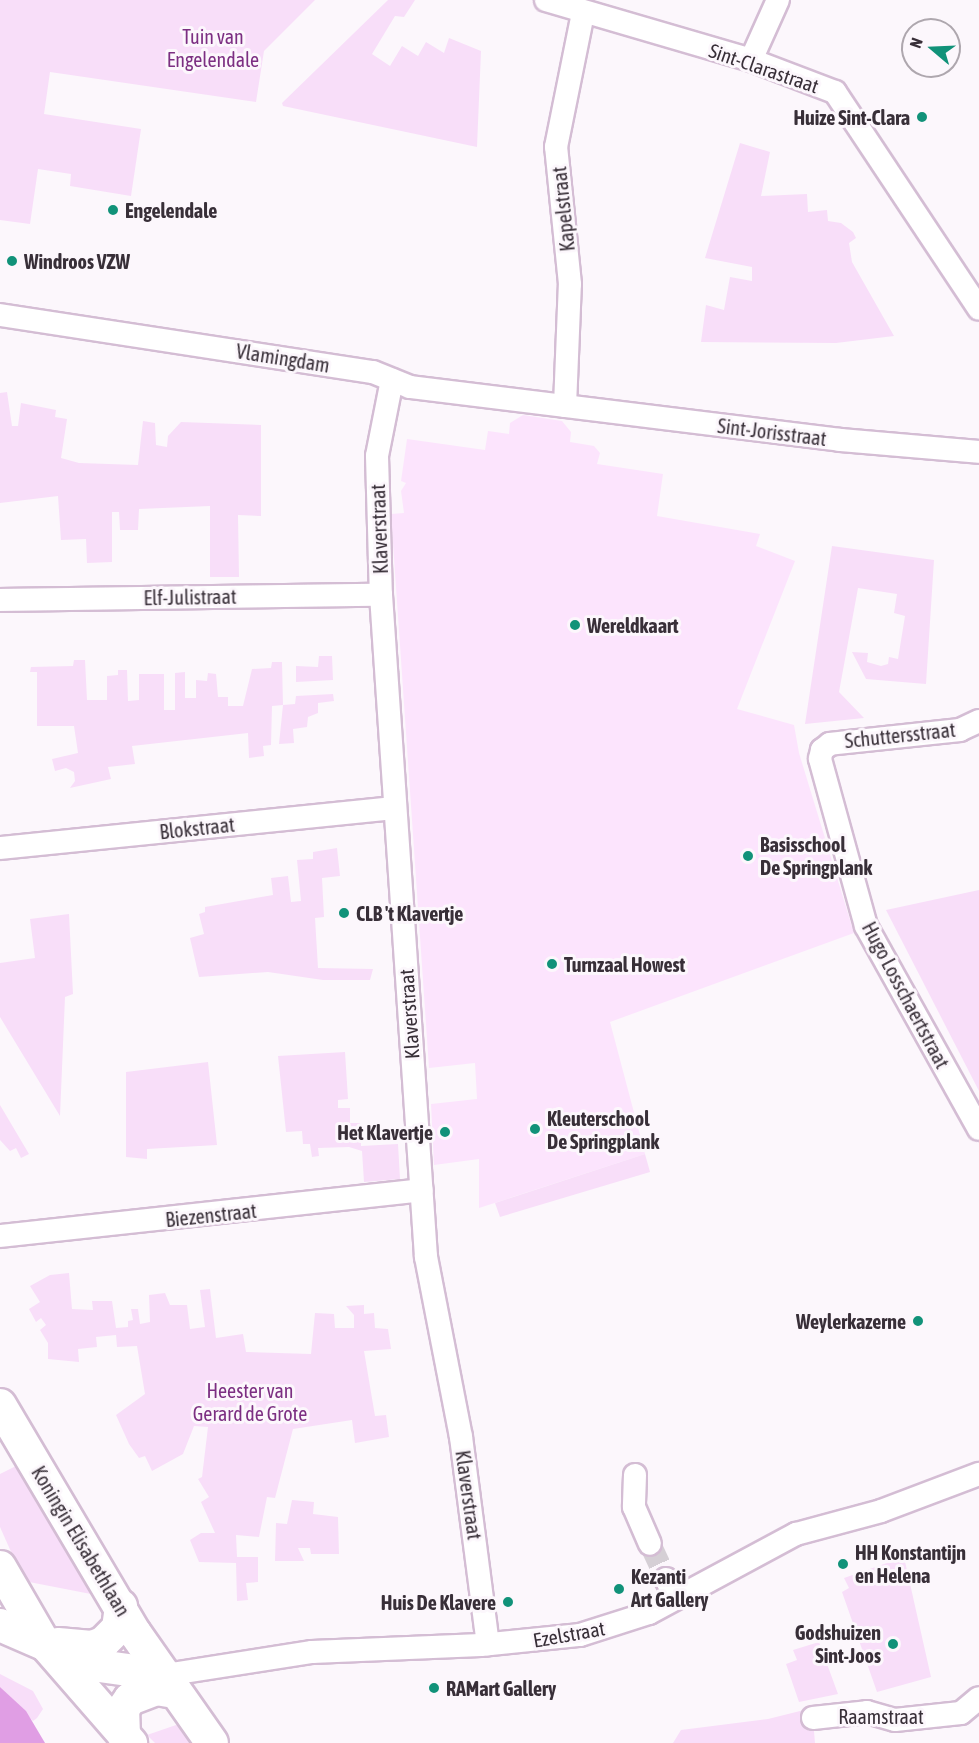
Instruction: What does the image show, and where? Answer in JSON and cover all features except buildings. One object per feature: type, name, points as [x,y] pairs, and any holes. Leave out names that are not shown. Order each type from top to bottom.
[{"type":"main road","name":"Koningin Elisabethlaan","points":[[0,1405],[12,1452],[121,1606],[170,1684],[212,1743]]},
{"type":"main road","points":[[0,1567],[15,1638],[128,1739]]},
{"type":"main road","points":[[15,1638],[92,1647],[103,1643],[118,1628],[121,1606]]},
{"type":"main road","points":[[15,1638],[93,1665],[170,1684]]},
{"type":"main road","points":[[128,1739],[123,1709],[130,1699],[170,1684]]},
{"type":"street","name":"Sint-Clarastraat","points":[[546,0],[583,14],[751,60],[835,92],[979,309]]},
{"type":"street","points":[[751,60],[778,0]]},
{"type":"street","name":"Kapelstraat","points":[[565,406],[571,296],[556,147],[583,14]]},
{"type":"street","name":"Vlamingdam","points":[[0,315],[373,372],[410,387],[565,406]]},
{"type":"street","name":"Klaverstraat","points":[[392,380],[377,456],[381,595],[393,808],[426,1257],[461,1437],[488,1644]]},
{"type":"street","name":"Sint-Jorisstraat","points":[[565,406],[840,440],[979,452]]},
{"type":"street","name":"Elf-Julistraat","points":[[0,600],[381,595]]},
{"type":"street","name":"Schuttersstraat","points":[[822,750],[830,744],[853,740],[960,730],[979,721]]},
{"type":"street","name":"Hugo Losschaertstraat","points":[[822,750],[822,771],[866,926],[979,1129]]},
{"type":"street","name":"Blokstraat","points":[[0,848],[393,808]]},
{"type":"street","name":"Biezenstraat","points":[[0,1236],[422,1190]]},
{"type":"street","name":"Ezelstraat","points":[[170,1684],[312,1652],[488,1644],[580,1635],[632,1620],[671,1589],[796,1534],[881,1511],[979,1474]]},
{"type":"street","points":[[635,1475],[633,1507],[650,1545]]},
{"type":"street","name":"Raamstraat","points":[[813,1718],[867,1712],[895,1720],[962,1713],[979,1698]]},
{"type":"shaded area","points":[[523,415],[562,421],[571,432],[570,442],[594,446],[600,453],[597,464],[663,474],[657,516],[760,534],[756,546],[795,561],[737,709],[794,725],[799,753],[854,933],[610,1022],[645,1154],[479,1208],[479,1159],[434,1165],[431,1104],[477,1099],[475,1063],[429,1068],[391,514],[404,513],[401,491],[406,483],[401,481],[407,439],[485,450],[488,431],[509,434],[510,423]]},
{"type":"shaded area","points":[[0,1687],[26,1711],[45,1743],[0,1743]]},
{"type":"green space","name":"Tuin van Engelendale","points":[[0,0],[315,0],[264,51],[256,102],[50,72],[44,114],[141,129],[131,196],[70,186],[71,174],[38,169],[30,224],[0,220]]},
{"type":"green space","points":[[388,0],[415,0],[404,17],[395,16],[372,54],[390,66],[402,46],[418,56],[426,42],[444,53],[449,38],[481,51],[477,147],[283,106],[282,103]]},
{"type":"green space","points":[[740,143],[770,152],[761,196],[807,194],[808,212],[827,210],[828,221],[841,223],[853,232],[856,238],[849,243],[852,262],[894,336],[836,343],[701,342],[706,305],[724,310],[730,277],[752,281],[752,267],[705,258]]},
{"type":"green space","points":[[7,392],[12,426],[18,426],[21,403],[56,410],[55,417],[67,419],[61,458],[79,463],[138,465],[143,421],[155,423],[156,445],[167,447],[168,436],[181,422],[261,425],[261,516],[238,515],[239,577],[210,577],[210,506],[139,509],[138,530],[120,530],[119,512],[112,512],[112,562],[87,563],[86,539],[61,540],[58,496],[0,503],[0,393]]},
{"type":"green space","points":[[832,546],[934,560],[926,684],[866,679],[852,652],[868,653],[867,662],[881,666],[888,664],[889,657],[898,659],[905,616],[894,613],[897,594],[858,588],[839,692],[864,718],[805,724]]},
{"type":"green space","points":[[319,656],[332,656],[333,680],[296,682],[296,666],[318,667]]},
{"type":"green space","points":[[74,660],[85,660],[87,700],[107,700],[107,676],[118,675],[118,670],[127,670],[128,701],[139,700],[139,674],[164,674],[164,710],[175,710],[175,673],[185,672],[185,698],[196,698],[196,680],[207,681],[208,673],[216,674],[218,697],[228,697],[228,706],[243,706],[252,669],[271,668],[272,662],[282,662],[283,705],[272,706],[271,745],[263,746],[264,756],[249,758],[248,733],[132,746],[135,764],[108,767],[111,779],[70,788],[75,781],[74,772],[66,768],[55,771],[52,759],[78,753],[74,726],[37,726],[37,672],[30,672],[31,667],[73,666]]},
{"type":"green space","points":[[333,694],[334,701],[318,703],[318,713],[308,717],[307,727],[293,729],[294,743],[279,744],[283,705],[295,704],[296,696]]},
{"type":"green space","points":[[337,848],[340,876],[322,878],[324,917],[315,918],[318,968],[373,969],[370,980],[323,980],[268,972],[199,977],[190,938],[204,934],[199,914],[205,912],[205,907],[273,895],[271,878],[288,876],[291,902],[301,901],[297,860],[313,859],[313,852]]},
{"type":"green space","points":[[979,890],[979,1091],[886,910]]},
{"type":"green space","points":[[69,914],[73,994],[65,997],[60,1116],[0,1017],[0,963],[35,958],[30,919]]},
{"type":"green space","points":[[345,1052],[348,1099],[338,1100],[338,1108],[350,1108],[350,1123],[360,1123],[361,1146],[398,1144],[400,1179],[364,1182],[362,1151],[349,1147],[318,1148],[319,1156],[312,1157],[310,1144],[303,1144],[302,1131],[286,1132],[278,1056]]},
{"type":"green space","points":[[208,1062],[217,1145],[147,1149],[147,1159],[126,1157],[126,1072]]},
{"type":"green space","points":[[0,1105],[29,1154],[21,1158],[16,1148],[10,1151],[0,1140]]},
{"type":"green space","points":[[645,1154],[650,1172],[500,1217],[495,1203]]},
{"type":"green space","name":"Heester van Gerard de Grote","points":[[69,1273],[72,1309],[93,1310],[92,1301],[112,1301],[116,1328],[128,1327],[128,1321],[133,1320],[131,1309],[138,1309],[140,1324],[150,1322],[149,1295],[165,1293],[170,1305],[187,1305],[190,1329],[205,1327],[200,1290],[210,1289],[216,1338],[243,1334],[246,1352],[311,1354],[315,1313],[334,1314],[335,1328],[354,1328],[354,1315],[346,1306],[364,1305],[364,1314],[374,1313],[375,1328],[388,1329],[391,1349],[364,1351],[375,1416],[386,1415],[389,1437],[355,1443],[352,1420],[293,1429],[275,1498],[267,1497],[259,1537],[236,1535],[237,1557],[258,1557],[258,1582],[246,1583],[248,1600],[237,1601],[236,1563],[199,1562],[190,1540],[201,1533],[215,1533],[201,1502],[209,1497],[198,1479],[202,1477],[208,1427],[194,1426],[183,1454],[152,1471],[145,1456],[139,1458],[129,1444],[116,1415],[145,1394],[137,1346],[117,1347],[116,1335],[96,1337],[97,1347],[78,1349],[79,1362],[48,1359],[48,1343],[40,1330],[46,1325],[41,1318],[36,1322],[29,1309],[40,1302],[30,1286],[50,1275]]},
{"type":"green space","points":[[20,1464],[96,1595],[24,1581],[0,1527],[0,1474]]},
{"type":"green space","points":[[292,1500],[314,1502],[313,1514],[338,1517],[339,1554],[311,1554],[310,1548],[298,1548],[304,1561],[275,1561],[276,1523],[287,1524]]},
{"type":"green space","points":[[904,1557],[931,1677],[877,1692],[842,1592],[849,1588],[844,1578]]},
{"type":"green space","points":[[819,1642],[838,1694],[799,1702],[786,1664],[797,1660],[793,1650]]},
{"type":"green space","points":[[0,1674],[33,1691],[43,1709],[37,1718],[33,1721],[0,1687]]},
{"type":"green space","points":[[812,1708],[815,1743],[673,1743],[681,1730],[768,1719]]},
{"type":"green space","points":[[179,1724],[195,1743],[155,1743],[147,1735]]},
{"type":"tunnel","points":[[650,1544],[666,1579]]},
{"type":"place","name":"Huize Sint-Clara","points":[[922,117]]},
{"type":"place","name":"Engelendale","points":[[113,210]]},
{"type":"place","name":"Windroos VZW","points":[[12,261]]},
{"type":"place","name":"Wereldkaart","points":[[575,625]]},
{"type":"place","name":"Basisschool De Springplank","points":[[748,856]]},
{"type":"place","name":"CLB 't Klavertje","points":[[344,913]]},
{"type":"place","name":"Turnzaal Howest","points":[[552,964]]},
{"type":"place","name":"Kleuterschool De Springplank","points":[[535,1129]]},
{"type":"place","name":"Het Klavertje","points":[[445,1132]]},
{"type":"place","name":"Weylerkazerne","points":[[918,1321]]},
{"type":"place","name":"HH Konstantijn en Helena","points":[[843,1564]]},
{"type":"place","name":"Kezanti Art Gallery","points":[[619,1589]]},
{"type":"place","name":"Huis De Klavere","points":[[508,1602]]},
{"type":"place","name":"Godshuizen Sint-Joos","points":[[893,1644]]},
{"type":"place","name":"RAMart Gallery","points":[[434,1688]]}]
